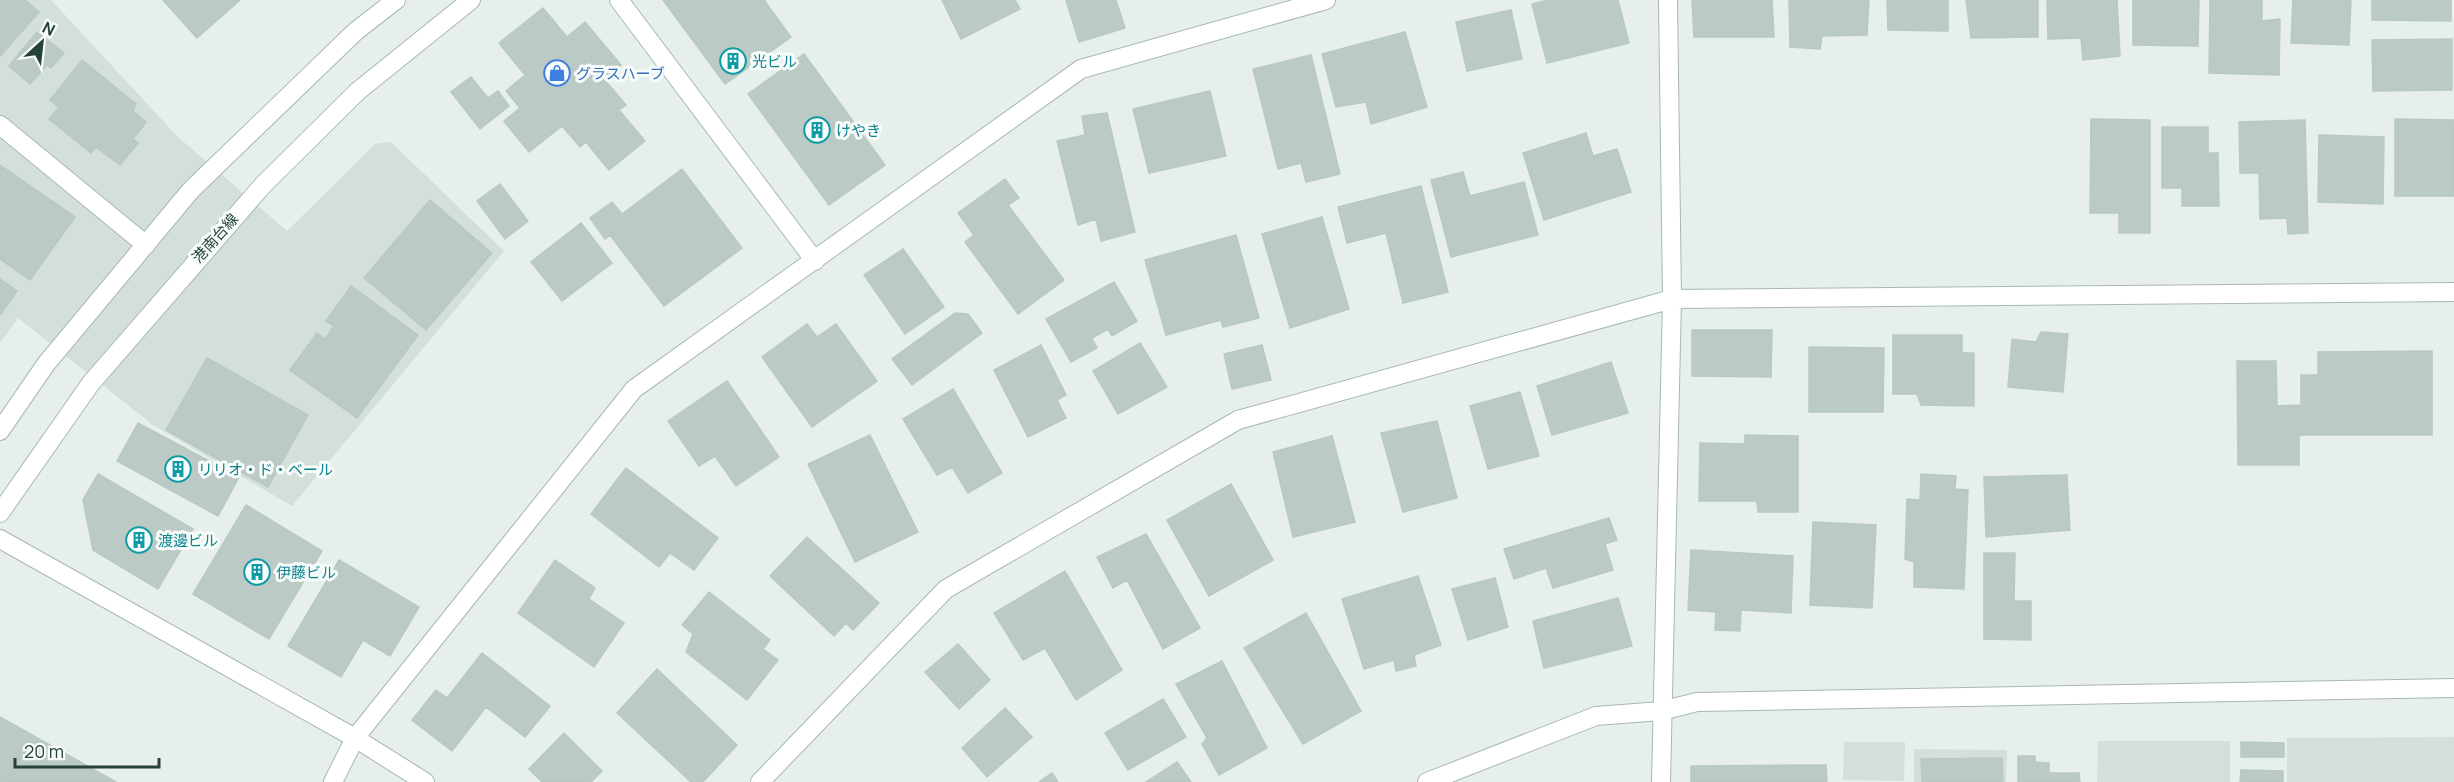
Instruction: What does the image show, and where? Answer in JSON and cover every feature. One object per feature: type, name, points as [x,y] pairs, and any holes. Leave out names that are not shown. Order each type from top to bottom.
[{"type":"street","points":[[0,431],[46,364],[191,190],[357,31],[396,0]]},
{"type":"street","name":"港南台線","points":[[0,513],[91,383],[262,185],[358,91],[471,0]]},
{"type":"street","points":[[619,0],[815,261]]},
{"type":"street","points":[[333,782],[355,738],[634,389],[1082,69],[1326,0]]},
{"type":"street","points":[[1661,782],[1672,299],[1668,0]]},
{"type":"street","points":[[0,125],[146,245]]},
{"type":"street","points":[[760,782],[946,589],[1238,420],[1672,299],[2454,292]]},
{"type":"street","points":[[0,539],[355,738],[425,782]]},
{"type":"street","points":[[1427,782],[1596,716],[1661,711],[1696,702],[2454,688]]},
{"type":"shaded area","points":[[0,0],[51,0],[177,136],[287,231],[375,144],[391,142],[504,251],[292,506],[153,425],[18,318],[0,343]]},
{"type":"shaded area","points":[[2454,737],[2454,782],[2287,782],[2287,738]]},
{"type":"shaded area","points":[[2098,741],[2230,741],[2230,782],[2097,782]]},
{"type":"shaded area","points":[[1844,742],[1905,742],[1904,781],[1843,780]]},
{"type":"shaded area","points":[[1914,749],[2007,750],[2006,782],[1914,782]]},
{"type":"building","points":[[0,0],[25,0],[39,12],[0,56]]},
{"type":"building","points":[[163,0],[240,0],[197,38]]},
{"type":"building","name":"光ビル","points":[[663,0],[764,0],[791,37],[725,84]]},
{"type":"building","points":[[942,0],[1015,0],[1020,9],[961,39]]},
{"type":"building","points":[[1066,0],[1116,0],[1125,28],[1079,42]]},
{"type":"building","points":[[1548,0],[1618,0],[1629,43],[1547,63],[1532,4]]},
{"type":"building","points":[[1692,0],[1772,0],[1774,37],[1694,37]]},
{"type":"building","points":[[1789,0],[1869,0],[1867,35],[1822,36],[1820,49],[1790,47]]},
{"type":"building","points":[[1887,0],[1948,0],[1948,31],[1888,30]]},
{"type":"building","points":[[1966,0],[2038,0],[2038,37],[1971,38]]},
{"type":"building","points":[[2047,0],[2117,0],[2120,56],[2083,60],[2081,38],[2048,39]]},
{"type":"building","points":[[2133,0],[2199,0],[2198,46],[2133,45]]},
{"type":"building","points":[[2210,0],[2262,0],[2262,21],[2280,19],[2279,75],[2209,73]]},
{"type":"building","points":[[2293,0],[2351,0],[2349,45],[2291,43]]},
{"type":"building","points":[[2372,0],[2451,0],[2451,21],[2372,20]]},
{"type":"building","points":[[543,8],[567,37],[585,22],[621,65],[604,79],[626,105],[619,110],[645,141],[609,170],[586,142],[580,147],[562,126],[529,152],[504,121],[520,108],[506,91],[525,75],[499,43]]},
{"type":"building","points":[[1511,10],[1522,59],[1467,71],[1456,22]]},
{"type":"building","points":[[37,32],[64,53],[51,68],[47,65],[30,84],[9,66]]},
{"type":"building","points":[[1405,32],[1427,107],[1371,124],[1366,102],[1336,107],[1322,54]]},
{"type":"building","points":[[2452,39],[2452,90],[2373,91],[2372,40]]},
{"type":"building","name":"けやき","points":[[804,54],[885,165],[829,205],[748,94]]},
{"type":"building","points":[[1311,55],[1340,174],[1306,182],[1301,163],[1278,169],[1253,69]]},
{"type":"building","points":[[82,60],[136,104],[133,111],[146,122],[133,139],[138,143],[120,165],[96,147],[91,153],[49,119],[59,107],[50,100]]},
{"type":"building","points":[[471,77],[488,98],[498,91],[509,106],[480,129],[451,92]]},
{"type":"building","points":[[1210,91],[1226,156],[1149,173],[1133,109]]},
{"type":"building","points":[[1107,113],[1135,232],[1101,241],[1096,219],[1078,225],[1057,141],[1085,135],[1082,116]]},
{"type":"building","points":[[2091,119],[2150,120],[2150,233],[2119,233],[2119,213],[2090,213]]},
{"type":"building","points":[[2395,119],[2454,120],[2454,196],[2395,196]]},
{"type":"building","points":[[2305,120],[2308,233],[2288,234],[2287,218],[2260,219],[2259,173],[2240,173],[2239,122]]},
{"type":"building","points":[[2162,127],[2208,127],[2208,153],[2218,153],[2219,206],[2182,206],[2182,188],[2162,188]]},
{"type":"building","points":[[1586,133],[1593,156],[1617,149],[1631,192],[1544,220],[1523,153]]},
{"type":"building","points":[[2319,135],[2384,137],[2383,204],[2318,202]]},
{"type":"building","points":[[0,165],[75,217],[30,280],[0,259]]},
{"type":"building","points":[[682,169],[742,248],[664,306],[610,235],[605,239],[590,218],[612,202],[622,214]]},
{"type":"building","points":[[1463,172],[1470,196],[1524,182],[1538,235],[1451,257],[1431,180]]},
{"type":"building","points":[[1005,179],[1019,198],[1008,205],[1064,280],[1018,314],[965,242],[974,235],[958,213]]},
{"type":"building","points":[[500,184],[528,221],[505,239],[477,201]]},
{"type":"building","points":[[1421,186],[1448,292],[1403,303],[1386,233],[1347,243],[1338,207]]},
{"type":"building","points":[[430,200],[492,253],[426,330],[364,278]]},
{"type":"building","points":[[1322,217],[1349,309],[1290,328],[1262,234]]},
{"type":"building","points":[[581,223],[612,263],[562,301],[531,262]]},
{"type":"building","points":[[1236,235],[1259,318],[1223,327],[1221,320],[1166,335],[1145,260]]},
{"type":"building","points":[[903,249],[944,307],[905,334],[864,275]]},
{"type":"building","points":[[0,279],[17,291],[0,315]]},
{"type":"building","points":[[1114,282],[1137,321],[1112,336],[1108,329],[1092,338],[1097,348],[1071,362],[1046,319]]},
{"type":"building","points":[[351,286],[418,335],[357,418],[290,370],[317,333],[325,339],[334,326],[326,321]]},
{"type":"building","points":[[955,313],[968,314],[982,333],[912,385],[892,359]]},
{"type":"building","points":[[807,324],[817,337],[836,324],[877,381],[812,427],[762,357]]},
{"type":"building","points":[[1692,330],[1772,330],[1771,377],[1692,376]]},
{"type":"building","points":[[2041,332],[2068,334],[2063,392],[2008,387],[2012,339],[2036,342]]},
{"type":"building","points":[[1893,335],[1962,335],[1962,353],[1974,353],[1974,406],[1921,405],[1917,394],[1893,394]]},
{"type":"building","points":[[1140,343],[1167,387],[1118,414],[1093,371]]},
{"type":"building","points":[[1041,345],[1066,395],[1057,400],[1066,418],[1028,437],[994,370]]},
{"type":"building","points":[[1262,345],[1271,380],[1232,389],[1224,354]]},
{"type":"building","points":[[1809,347],[1884,348],[1883,412],[1809,412]]},
{"type":"building","points":[[2432,351],[2432,435],[2299,435],[2299,465],[2238,465],[2237,361],[2276,361],[2277,406],[2301,405],[2301,375],[2318,375],[2318,352]]},
{"type":"building","points":[[207,358],[308,415],[268,487],[166,430]]},
{"type":"building","points":[[1611,362],[1628,413],[1552,435],[1537,386]]},
{"type":"building","points":[[727,381],[779,457],[736,486],[715,456],[699,466],[668,421]]},
{"type":"building","points":[[953,389],[1002,473],[968,493],[952,467],[937,475],[903,419]]},
{"type":"building","points":[[1520,392],[1539,456],[1488,469],[1470,406]]},
{"type":"building","points":[[1437,421],[1457,498],[1403,512],[1381,433]]},
{"type":"building","name":"リリオ・ド・ベール","points":[[138,423],[239,477],[218,516],[117,461]]},
{"type":"building","points":[[870,435],[918,532],[855,562],[808,464]]},
{"type":"building","points":[[1745,435],[1798,436],[1798,512],[1758,512],[1757,501],[1699,501],[1700,443],[1745,444]]},
{"type":"building","points":[[1332,436],[1355,522],[1293,537],[1273,452]]},
{"type":"building","points":[[626,468],[718,538],[694,570],[670,553],[659,567],[591,514]]},
{"type":"building","name":"渡邊ビル","points":[[98,474],[193,529],[158,589],[93,550],[83,500]]},
{"type":"building","points":[[1921,474],[1956,476],[1955,489],[1968,490],[1964,589],[1914,587],[1914,562],[1905,559],[1907,499],[1920,500]]},
{"type":"building","points":[[2067,475],[2070,530],[1986,537],[1984,477]]},
{"type":"building","points":[[1231,484],[1273,560],[1209,596],[1167,520]]},
{"type":"building","name":"伊藤ビル","points":[[246,505],[322,551],[269,639],[193,594]]},
{"type":"building","points":[[1609,518],[1617,540],[1605,544],[1613,570],[1553,588],[1546,568],[1514,579],[1504,549]]},
{"type":"building","points":[[1813,522],[1876,525],[1872,608],[1810,605]]},
{"type":"building","points":[[1146,534],[1200,628],[1163,649],[1127,580],[1113,588],[1097,557]]},
{"type":"building","points":[[807,537],[879,603],[853,630],[846,623],[834,636],[770,576]]},
{"type":"building","points":[[1691,550],[1793,556],[1791,613],[1741,610],[1740,631],[1715,630],[1716,612],[1688,610]]},
{"type":"building","points":[[1984,553],[2015,553],[2014,601],[2031,601],[2031,640],[1984,639]]},
{"type":"building","points":[[339,560],[419,607],[390,656],[363,640],[341,677],[288,646]]},
{"type":"building","points":[[555,560],[595,588],[589,599],[624,623],[594,667],[518,613]]},
{"type":"building","points":[[1065,571],[1122,670],[1076,700],[1045,648],[1023,660],[994,613]]},
{"type":"building","points":[[1418,576],[1441,645],[1414,655],[1416,666],[1396,671],[1394,660],[1364,669],[1342,599]]},
{"type":"building","points":[[1495,578],[1508,627],[1468,640],[1452,589]]},
{"type":"building","points":[[709,592],[770,640],[763,649],[778,660],[747,700],[686,652],[693,634],[682,625]]},
{"type":"building","points":[[1618,598],[1632,646],[1544,668],[1533,621]]},
{"type":"building","points":[[1306,613],[1361,711],[1303,744],[1244,648]]},
{"type":"building","points":[[958,644],[990,680],[959,709],[925,672]]},
{"type":"building","points":[[482,653],[550,706],[525,737],[486,707],[452,751],[412,720],[436,690],[447,698]]},
{"type":"building","points":[[1222,661],[1267,748],[1219,775],[1202,744],[1207,738],[1176,684]]},
{"type":"building","points":[[657,669],[737,745],[703,782],[691,782],[617,713]]},
{"type":"building","points":[[1163,699],[1186,737],[1128,770],[1105,733]]},
{"type":"building","points":[[1005,708],[1032,737],[987,777],[962,748]]},
{"type":"building","points":[[0,717],[116,782],[0,782]]},
{"type":"building","points":[[564,733],[602,771],[591,782],[542,782],[529,769]]},
{"type":"building","points":[[2241,742],[2284,743],[2284,757],[2241,757]]},
{"type":"building","points":[[2018,756],[2035,756],[2035,762],[2049,763],[2049,773],[2079,773],[2080,782],[2018,782]]},
{"type":"building","points":[[2002,758],[2003,782],[1922,782],[1921,759]]},
{"type":"building","points":[[1177,762],[1191,782],[1146,782]]},
{"type":"building","points":[[1826,765],[1827,782],[1691,782],[1691,766]]},
{"type":"building","points":[[2241,770],[2283,771],[2283,782],[2240,782]]},
{"type":"building","points":[[1052,773],[1058,782],[1039,782]]},
{"type":"place","name":"光ビル","points":[[733,61]]},
{"type":"place","name":"グラスハーブ","points":[[557,73]]},
{"type":"place","name":"けやき","points":[[817,130]]},
{"type":"place","name":"リリオ・ド・ベール","points":[[178,469]]},
{"type":"place","name":"渡邊ビル","points":[[139,540]]},
{"type":"place","name":"伊藤ビル","points":[[257,572]]}]
